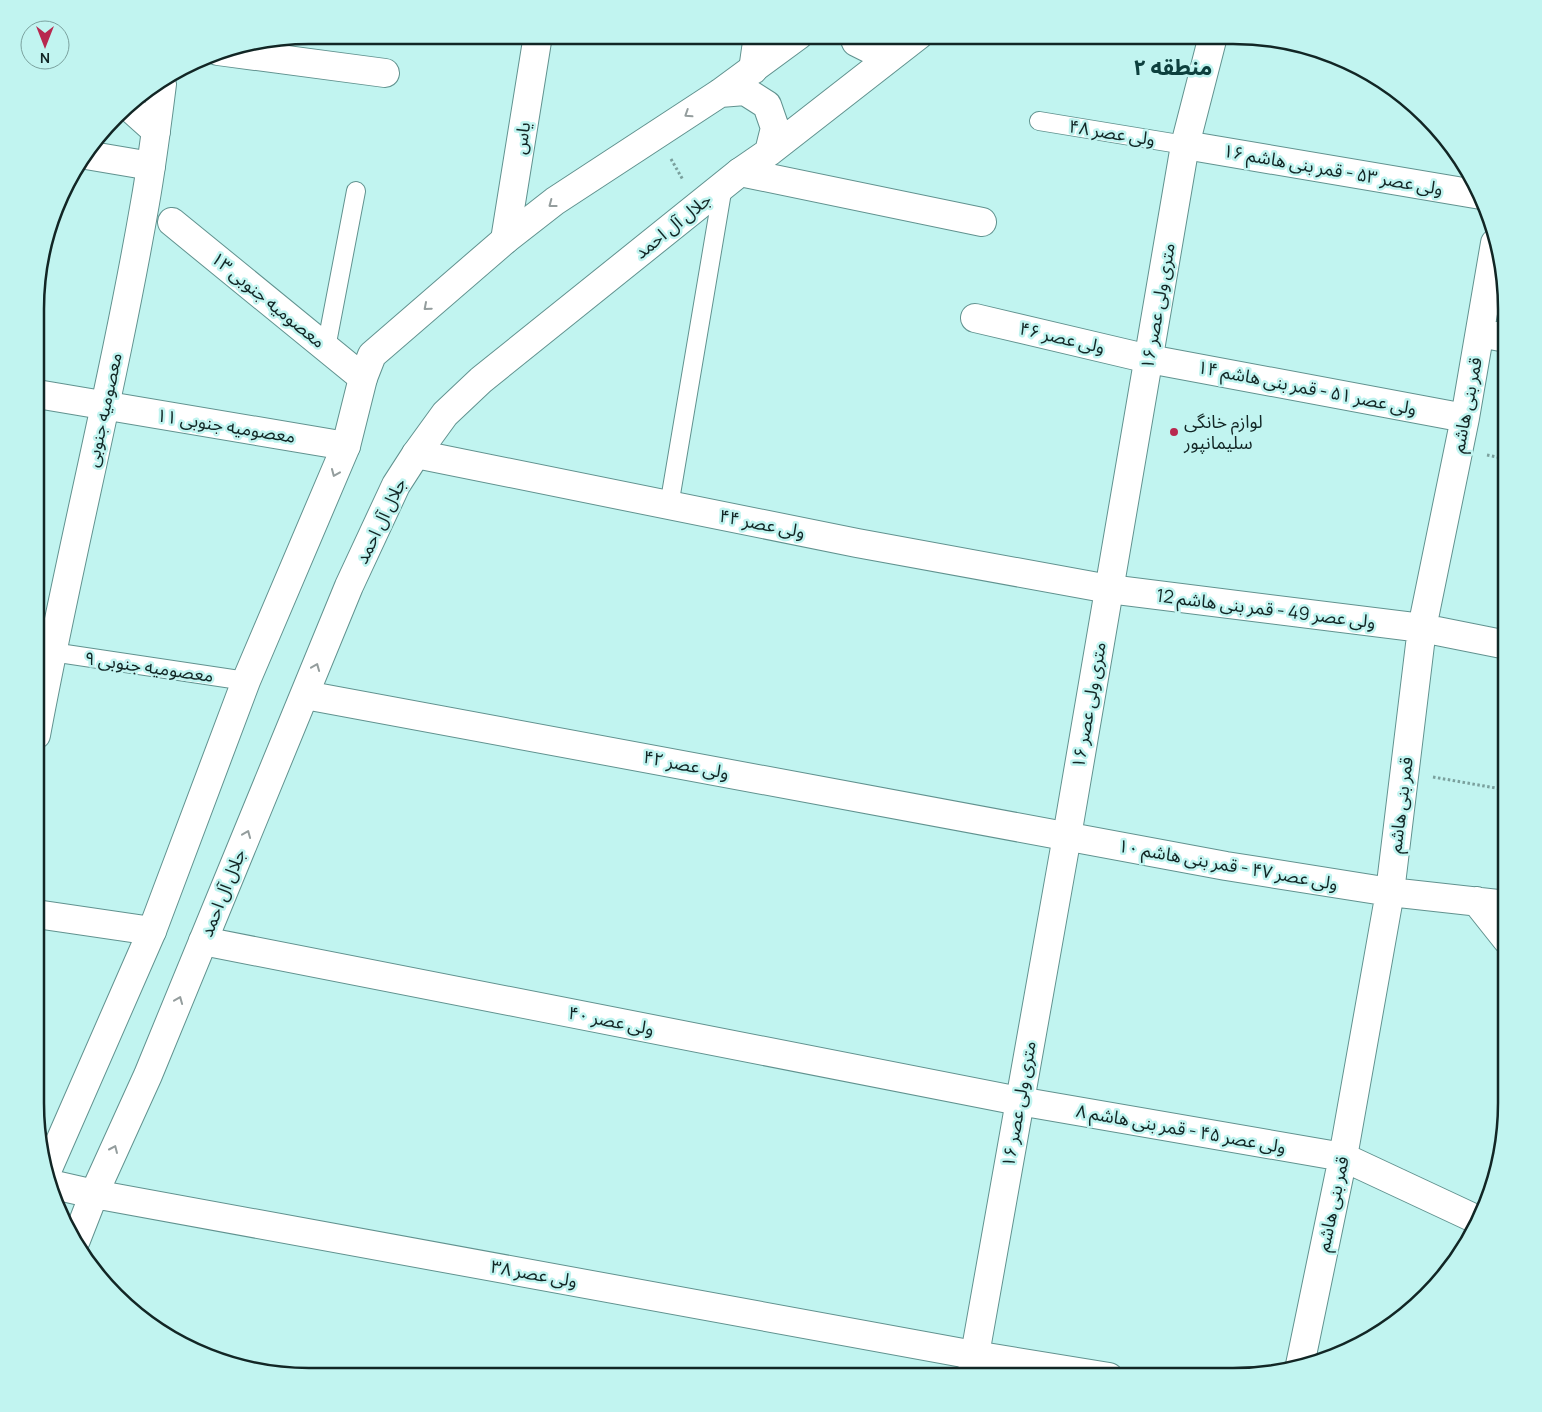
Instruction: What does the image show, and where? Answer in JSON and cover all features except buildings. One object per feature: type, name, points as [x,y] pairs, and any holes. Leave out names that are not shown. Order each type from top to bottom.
[{"type":"street","name":"یاس","points":[[506,240],[537,44]]},
{"type":"street","points":[[753,70],[757,44]]},
{"type":"street","points":[[51,1162],[152,932],[246,681],[346,446],[372,355],[506,240],[555,201],[720,93],[787,44]]},
{"type":"street","points":[[860,44],[878,53],[905,44]]},
{"type":"street","name":"جلال آل احمد","points":[[78,1234],[94,1194],[148,1075],[349,586],[396,485],[416,454],[445,414],[481,380],[731,179],[769,152],[908,44]]},
{"type":"street","name":"۱۶ متری ولی عصر","points":[[973,1366],[1067,836],[1185,145],[1212,44]]},
{"type":"street","points":[[238,54],[385,73]]},
{"type":"street","name":"معصومیه جنوبی","points":[[44,651],[105,406],[146,202],[162,88]]},
{"type":"street","points":[[720,93],[745,91],[767,105],[775,128],[769,152]]},
{"type":"street","points":[[133,110],[156,131]]},
{"type":"street","name":"ولی عصر ۵۳ - قمر بنی هاشم ۱۶","points":[[1185,145],[1472,193]]},
{"type":"street","points":[[92,156],[151,166]]},
{"type":"street","points":[[731,179],[982,222]]},
{"type":"street","name":"معصومیه جنوبی ۱۳","points":[[172,222],[364,378]]},
{"type":"street","name":"قمر بنی هاشم","points":[[1301,1359],[1343,1157],[1390,892],[1422,628],[1465,418],[1493,256]]},
{"type":"street","name":"ولی عصر ۴۶","points":[[975,318],[1148,358]]},
{"type":"street","points":[[1480,333],[1498,336]]},
{"type":"street","name":"ولی عصر ۵۱ - قمر بنی هاشم ۱۴","points":[[1148,358],[1465,418]]},
{"type":"street","name":"معصومیه جنوبی ۱۱","points":[[44,395],[346,446]]},
{"type":"street","name":"ولی عصر ۴۴","points":[[416,454],[857,543],[1109,589]]},
{"type":"street","name":"ولی عصر 49 - قمر بنی هاشم 12","points":[[1109,589],[1422,628],[1498,643]]},
{"type":"street","name":"ولی عصر ۴۲","points":[[305,695],[1067,836]]},
{"type":"street","name":"ولی عصر ۴۷ - قمر بنی هاشم ۱۰","points":[[1067,836],[1226,866],[1390,892],[1498,905]]},
{"type":"street","points":[[1476,901],[1498,929]]},
{"type":"street","points":[[44,915],[152,932]]},
{"type":"street","name":"ولی عصر ۴۰","points":[[203,941],[1020,1101]]},
{"type":"street","name":"ولی عصر ۴۵ - قمر بنی هاشم ۸","points":[[1020,1101],[1343,1157],[1473,1218]]},
{"type":"street","name":"ولی عصر ۳۸","points":[[57,1186],[973,1366],[1000,1368]]},
{"type":"lane","name":"ولی عصر ۴۸","points":[[1039,121],[1185,145]]},
{"type":"lane","points":[[669,506],[731,179]]},
{"type":"lane","points":[[326,348],[356,191]]},
{"type":"lane","name":"معصومیه جنوبی ۹","points":[[44,651],[246,681]]},
{"type":"path","points":[[657,134],[698,206]]},
{"type":"path","points":[[1405,773],[1498,788]]},
{"type":"place","name":"لوازم خانگی سلیمانپور","points":[[1174,432]]},
{"type":"district","name":"منطقه ۲","points":[[1173,67]]}]
